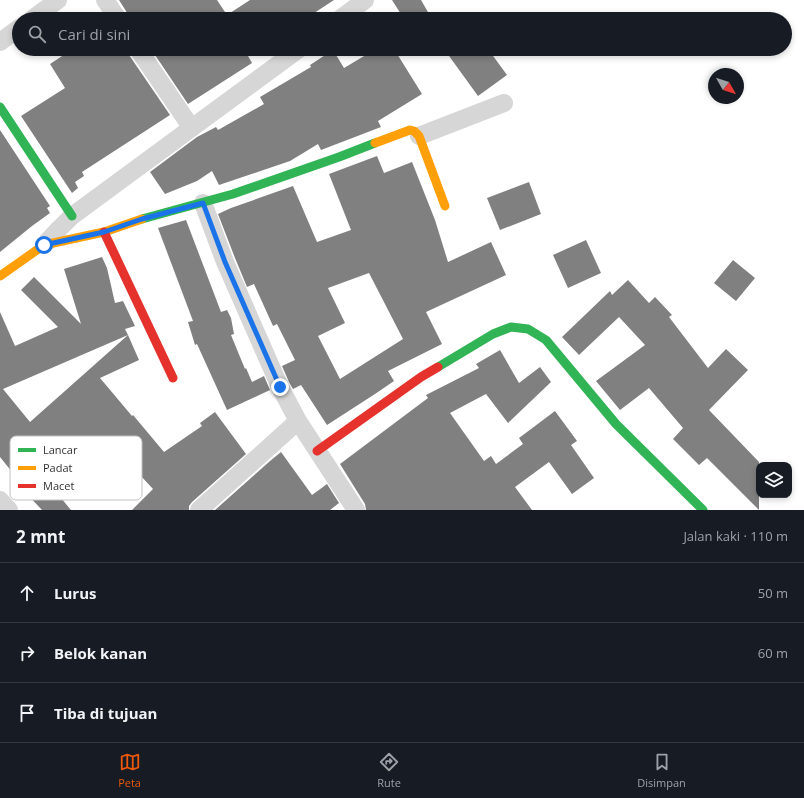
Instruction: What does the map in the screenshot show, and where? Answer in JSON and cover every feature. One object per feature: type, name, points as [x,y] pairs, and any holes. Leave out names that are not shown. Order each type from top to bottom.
[{"type":"street","points":[[42,12],[58,0]]},
{"type":"street","points":[[105,0],[113,12]]},
{"type":"street","points":[[349,12],[365,0]]},
{"type":"street","points":[[0,42],[12,33]]},
{"type":"street","points":[[143,56],[191,127]]},
{"type":"street","points":[[1,273],[44,245],[72,216],[289,56]]},
{"type":"street","points":[[419,136],[504,103]]},
{"type":"street","points":[[0,107],[72,216]]},
{"type":"street","points":[[44,245],[104,232],[142,219],[233,194],[339,157],[410,130],[414,131],[419,136],[445,206]]},
{"type":"street","points":[[203,203],[225,262],[280,387],[298,421],[356,510]]},
{"type":"street","points":[[104,232],[173,378]]},
{"type":"street","points":[[317,451],[421,377],[493,334],[511,327],[528,328],[546,340],[616,424],[703,510]]},
{"type":"street","points":[[199,510],[298,421]]},
{"type":"street","points":[[0,500],[9,510]]},
{"type":"building","points":[[119,0],[217,0],[225,12],[127,12]]},
{"type":"building","points":[[250,0],[334,0],[316,12],[232,12]]},
{"type":"building","points":[[392,0],[421,0],[428,12],[400,12]]},
{"type":"building","points":[[62,56],[130,56],[170,115],[82,172],[84,176],[75,182],[78,188],[72,193],[21,116],[65,88],[50,64]]},
{"type":"building","points":[[156,56],[248,56],[252,63],[188,104]]},
{"type":"building","points":[[324,56],[337,56],[344,68],[364,56],[398,56],[422,94],[378,121],[381,127],[321,150],[318,144],[290,161],[219,185],[212,171],[197,181],[165,194],[150,172],[197,137],[216,127],[218,130],[264,104],[260,97],[311,67],[310,65]]},
{"type":"building","points":[[449,56],[493,56],[507,75],[478,96]]},
{"type":"building","points":[[0,130],[50,206],[47,208],[50,213],[0,252]]},
{"type":"building","points":[[377,156],[384,173],[412,162],[435,220],[448,262],[491,242],[506,275],[426,312],[442,344],[388,371],[394,381],[327,425],[301,385],[293,389],[289,382],[282,366],[295,360],[277,324],[273,326],[254,284],[247,287],[218,214],[293,186],[317,242],[351,230],[329,174]],"holes":[[[369,273],[403,339],[340,379],[318,336],[345,323],[328,288]]]},
{"type":"building","points":[[529,182],[541,214],[500,230],[487,198]]},
{"type":"building","points":[[186,220],[221,312],[227,310],[231,318],[234,334],[231,335],[245,369],[246,368],[252,382],[264,376],[270,390],[227,410],[197,344],[195,345],[188,322],[193,321],[158,228]]},
{"type":"building","points":[[586,240],[601,273],[568,288],[553,255]]},
{"type":"building","points":[[102,257],[107,268],[115,303],[123,301],[135,326],[125,329],[128,335],[139,360],[100,378],[164,452],[202,426],[200,423],[215,412],[246,454],[192,502],[189,506],[189,510],[132,510],[153,489],[142,477],[142,436],[10,436],[10,469],[0,457],[0,312],[15,346],[58,327],[21,290],[34,277],[81,324],[64,269]],"holes":[[[128,335],[30,422],[3,389]]]},
{"type":"building","points":[[733,260],[755,278],[736,301],[714,283]]},
{"type":"building","points":[[628,280],[649,303],[655,297],[672,315],[669,317],[708,368],[726,349],[748,370],[709,410],[759,462],[756,462],[756,498],[759,498],[759,510],[707,458],[699,465],[673,439],[683,428],[649,388],[620,410],[596,381],[645,345],[619,317],[579,355],[562,337],[610,291],[612,295]]},
{"type":"building","points":[[500,350],[519,383],[540,367],[551,382],[508,423],[486,394],[450,413],[484,461],[491,456],[496,464],[523,444],[519,438],[555,411],[577,441],[571,445],[594,478],[572,494],[549,462],[515,487],[532,510],[366,510],[365,504],[340,464],[428,398],[426,395],[479,368],[476,364]]},
{"type":"building","points":[[281,452],[312,495],[327,484],[339,503],[330,510],[215,510],[270,461]]},
{"type":"building","points":[[32,500],[63,500],[71,510],[42,510]]},
{"type":"traffic: fast","points":[[0,107],[72,216]]},
{"type":"traffic: fast","points":[[142,219],[233,194],[375,143]]},
{"type":"traffic: fast","points":[[438,367],[493,334],[511,327],[528,329],[546,340],[616,424],[703,510]]},
{"type":"traffic: slow","points":[[375,143],[410,130],[414,131],[419,136],[445,206]]},
{"type":"traffic: slow","points":[[0,276],[44,245],[104,232],[142,219]]},
{"type":"traffic: jam","points":[[104,232],[173,378]]},
{"type":"traffic: jam","points":[[317,451],[421,377],[438,367]]},
{"type":"route","points":[[44,245],[104,232],[142,219],[203,203],[225,262],[280,387]]}]
